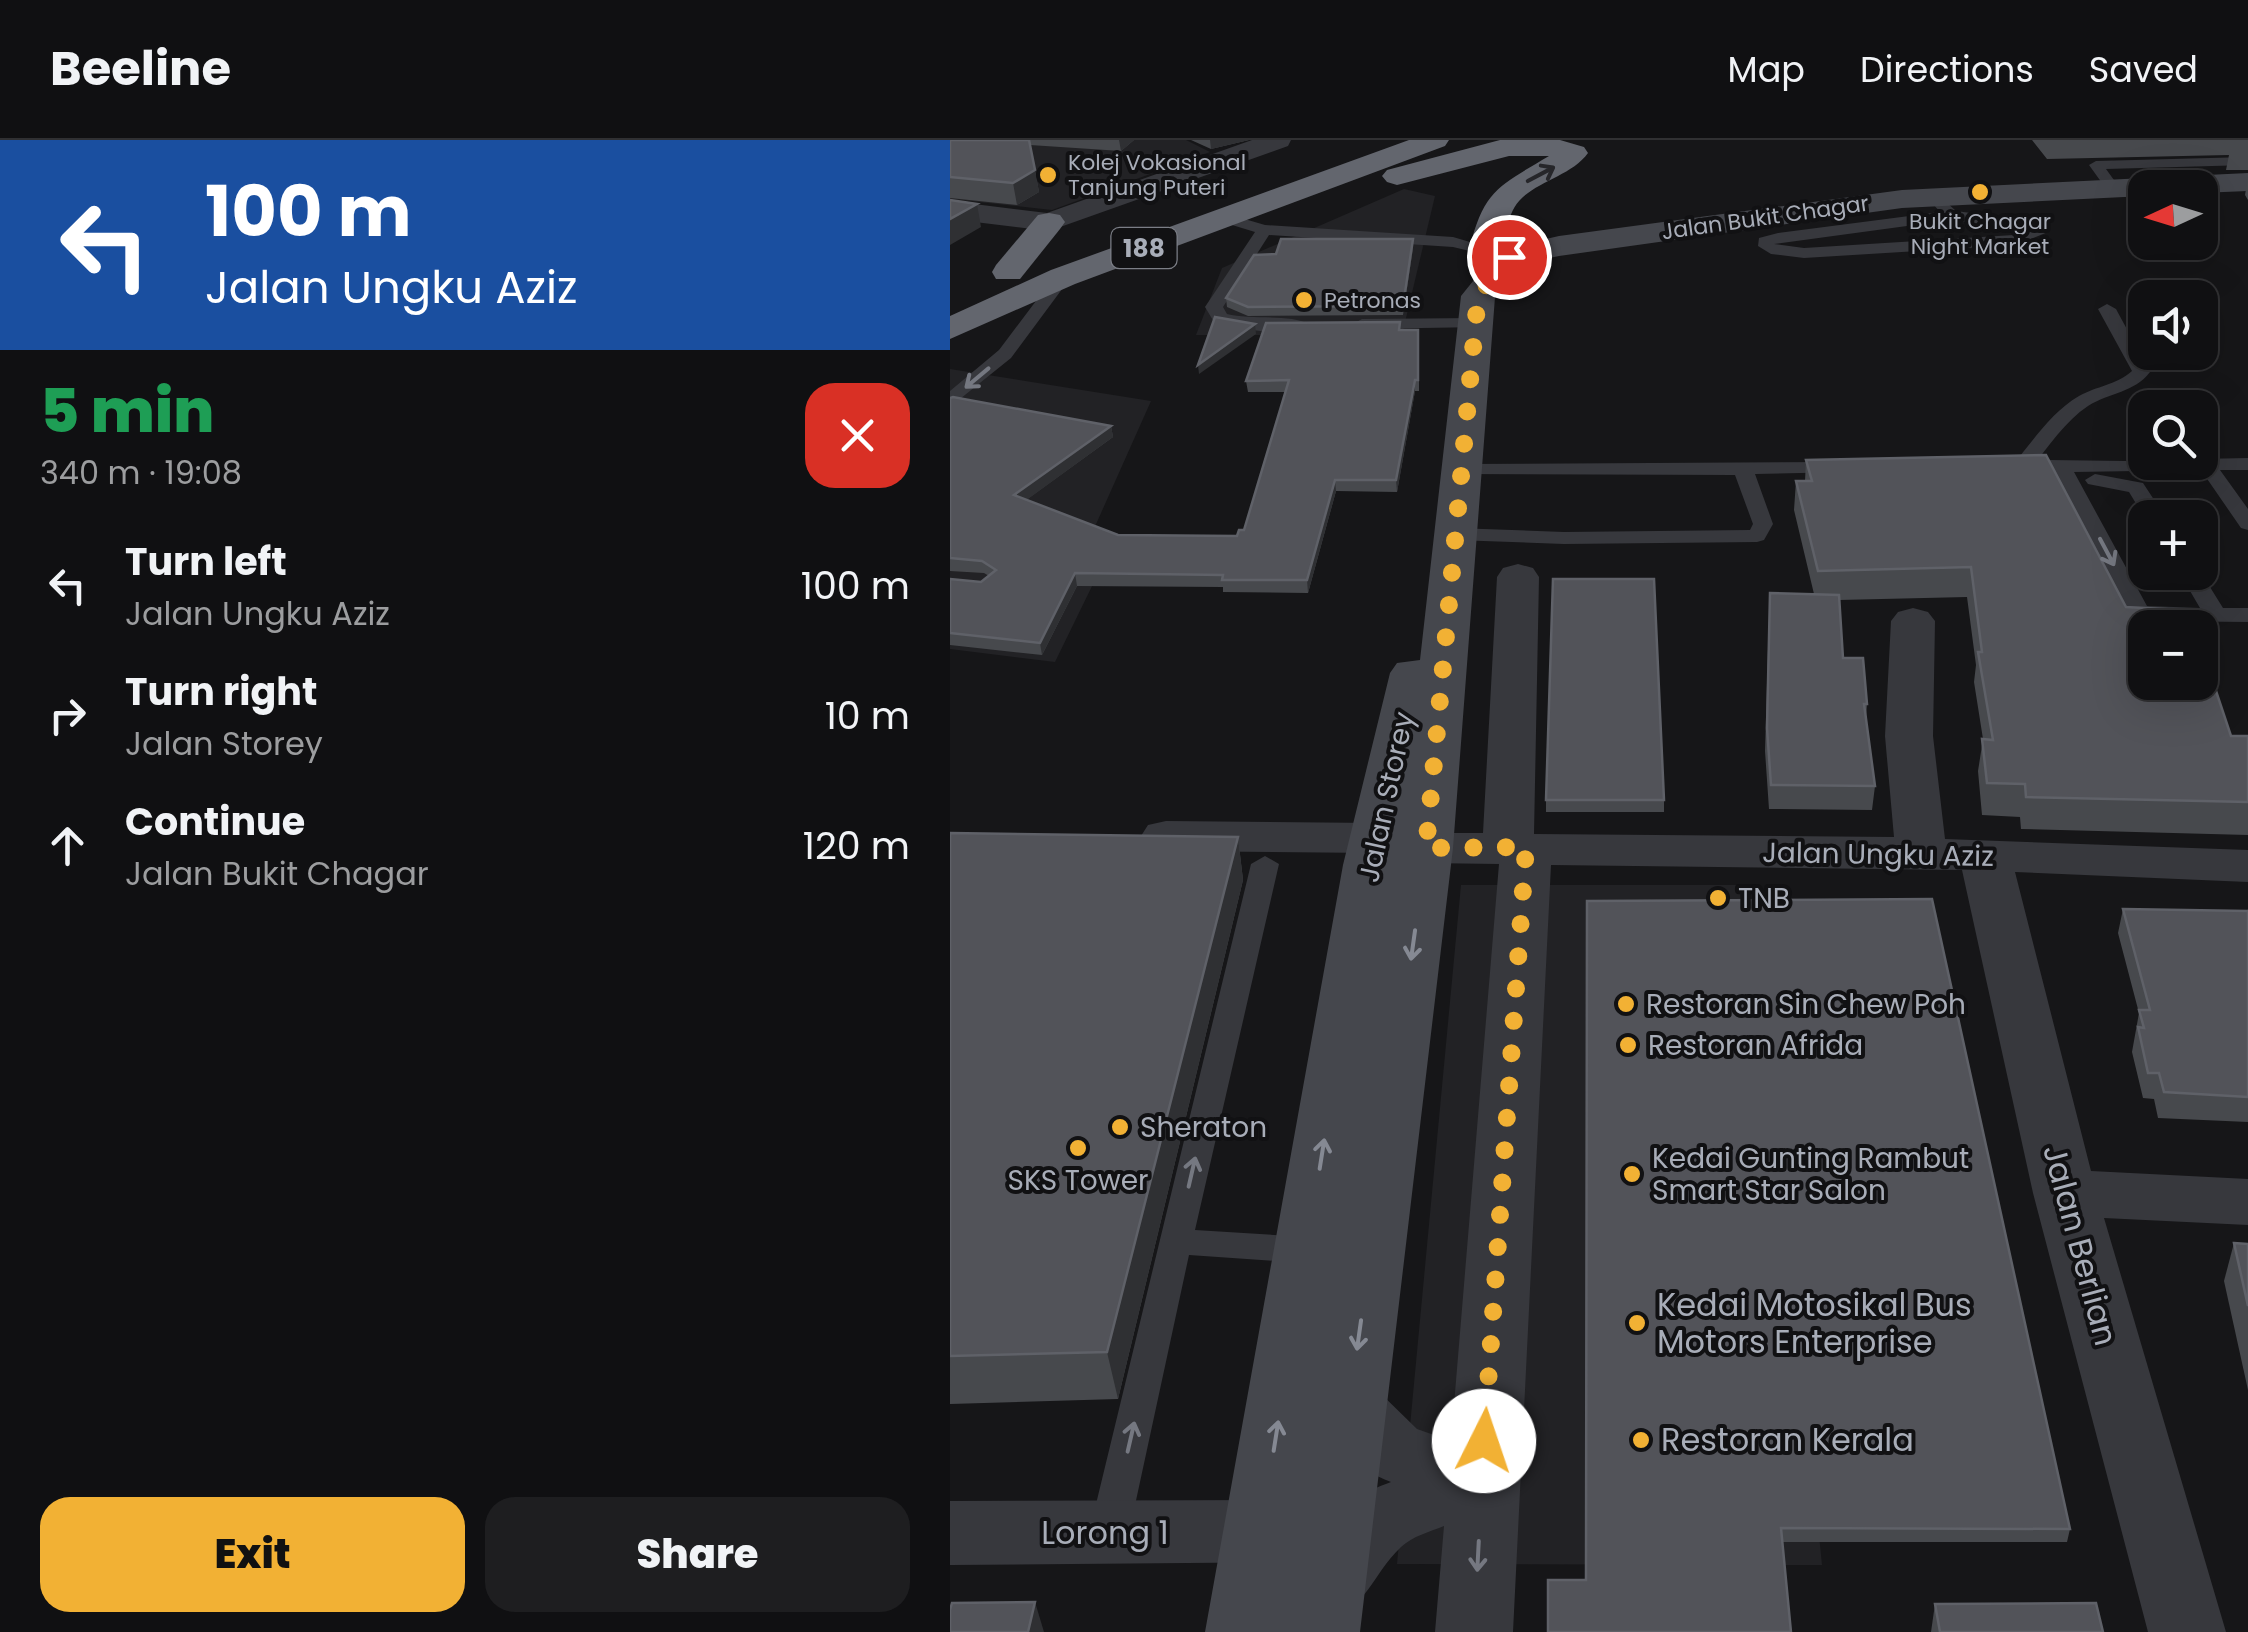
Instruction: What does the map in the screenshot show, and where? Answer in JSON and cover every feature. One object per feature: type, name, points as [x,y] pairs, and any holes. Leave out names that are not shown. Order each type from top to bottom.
[{"type":"highway","points":[[1248,218],[1367,183],[1481,143]]},
{"type":"highway","points":[[1347,152],[1481,143],[1554,147],[1574,153],[1513,190],[1494,210],[1498,252]]},
{"type":"highway","name":"188","points":[[950,299],[1290,147]]},
{"type":"highway","name":"188","points":[[950,329],[1063,278],[1248,218],[1347,152]]},
{"type":"highway","points":[[1008,272],[1049,222]]},
{"type":"main road","name":"Jalan Bukit Chagar","points":[[1498,252],[2112,187],[2248,182]]},
{"type":"main road","points":[[1461,470],[1478,296],[1498,252]]},
{"type":"main road","name":"Jalan Storey","points":[[1309,1571],[1307,1250],[1455,534],[1461,470]]},
{"type":"main road","name":"Jalan Storey","points":[[1246,1632],[1309,1571],[1349,1408],[1390,850],[1461,470]]},
{"type":"street","points":[[950,210],[1049,222],[1290,147]]},
{"type":"street","points":[[1474,1632],[1517,847],[1518,577]]},
{"type":"street","points":[[1913,621],[1909,736],[1921,853]]},
{"type":"street","name":"Jalan Ungku Aziz","points":[[1390,850],[1517,847],[1921,853],[2248,866]]},
{"type":"street","points":[[1127,850],[1390,850],[1265,864],[1127,850]]},
{"type":"street","name":"Jalan Berlian","points":[[1984,856],[2064,1193],[2187,1632]]},
{"type":"street","points":[[2064,1193],[2248,1202]]},
{"type":"street","points":[[1349,1408],[1370,1438],[1387,1449],[1482,1480]]},
{"type":"street","points":[[1309,1571],[1388,1515],[1482,1480]]},
{"type":"street","name":"Lorong 1","points":[[950,1533],[1109,1532],[1309,1571]]},
{"type":"lane","points":[[2112,187],[2096,165],[2248,161]]},
{"type":"lane","points":[[1943,206],[2030,226],[2040,232],[2016,240],[1804,253],[1777,252],[1766,246],[1765,241],[1778,238],[1943,206]]},
{"type":"lane","points":[[1476,323],[1248,325],[1227,321],[1214,307],[1248,218],[1498,252]]},
{"type":"lane","points":[[950,401],[1005,354],[1063,278]]},
{"type":"lane","points":[[2022,467],[2058,423],[2090,397],[2129,386],[2141,372],[2106,309]]},
{"type":"lane","points":[[2218,464],[2248,464]]},
{"type":"lane","points":[[1455,534],[1564,538],[1757,536],[1763,524],[1743,468]]},
{"type":"lane","points":[[1461,470],[1857,468]]},
{"type":"lane","points":[[1988,468],[2064,471],[2136,487],[2144,500]]},
{"type":"lane","points":[[2064,471],[2128,468]]},
{"type":"lane","points":[[2064,471],[2138,610]]},
{"type":"lane","points":[[2217,480],[2248,524]]},
{"type":"lane","points":[[2218,615],[2248,615]]},
{"type":"lane","points":[[1109,1532],[1265,864]]},
{"type":"lane","points":[[1175,1241],[1307,1250]]},
{"type":"shaded area","name":"Kolej Vokasional Tanjung Puteri","points":[[950,140],[1186,140],[1210,152],[1052,210],[950,199]]},
{"type":"shaded area","points":[[1404,189],[1435,196],[1402,335],[1196,335],[1222,268]]},
{"type":"shaded area","points":[[950,369],[1151,401],[1093,531],[1115,539],[1055,662],[950,649]]},
{"type":"shaded area","points":[[1461,885],[1755,885],[1822,1565],[1397,1564]]},
{"type":"building","points":[[950,140],[1029,140],[1035,170],[1013,183],[950,177]]},
{"type":"building","points":[[950,200],[977,204],[950,219]]},
{"type":"building","points":[[1281,239],[1413,239],[1403,306],[1248,307],[1226,298],[1254,255],[1276,254]]},
{"type":"building","points":[[1215,317],[1255,324],[1198,365]]},
{"type":"building","points":[[1400,322],[1399,330],[1418,330],[1418,380],[1396,480],[1335,480],[1307,580],[1075,573],[1040,643],[950,633],[950,579],[981,582],[996,570],[982,561],[950,558],[950,398],[1111,426],[1014,495],[1118,535],[1237,536],[1239,530],[1244,530],[1289,380],[1246,381],[1266,323]]},
{"type":"building","points":[[2046,455],[2126,607],[2182,610],[2128,610],[2128,700],[2218,697],[2231,736],[2248,736],[2248,802],[2026,797],[2025,784],[1987,783],[1982,739],[1993,740],[1978,652],[1982,652],[1971,567],[1818,571],[1796,481],[1812,481],[1806,460]]},
{"type":"building","points":[[1553,579],[1654,579],[1664,800],[1546,800]]},
{"type":"building","points":[[1770,593],[1839,595],[1843,658],[1863,658],[1864,704],[1875,786],[1771,785],[1767,728]]},
{"type":"building","name":"SKS Tower","points":[[950,833],[1238,837],[1107,1352],[950,1356]]},
{"type":"building","points":[[1932,899],[2070,1529],[1781,1528],[1791,1632],[1548,1632],[1548,1580],[1586,1580],[1587,901]]},
{"type":"building","points":[[2123,909],[2248,911],[2248,1097],[2164,1092],[2159,1073],[2148,1073],[2138,1027],[2144,1028],[2139,1010],[2150,1010]]},
{"type":"building","points":[[2234,1243],[2248,1244],[2248,1306]]},
{"type":"building","points":[[1035,1602],[1028,1632],[950,1632],[952,1603]]},
{"type":"building","points":[[2096,1603],[2103,1632],[1940,1632],[1935,1604]]},
{"type":"place","name":"Kolej Vokasional Tanjung Puteri","points":[[1048,175]]},
{"type":"place","name":"Bukit Chagar Night Market","points":[[1980,192]]},
{"type":"place","name":"Petronas","points":[[1304,300]]},
{"type":"place","name":"TNB","points":[[1718,898]]},
{"type":"place","name":"Restoran Sin Chew Poh","points":[[1626,1004]]},
{"type":"place","name":"Restoran Afrida","points":[[1628,1045]]},
{"type":"place","name":"Sheraton","points":[[1120,1127]]},
{"type":"place","name":"SKS Tower","points":[[1078,1148]]},
{"type":"place","name":"Kedai Gunting Rambut Smart Star Salon","points":[[1632,1174]]},
{"type":"place","name":"Kedai Motosikal Bus Motors Enterprise","points":[[1637,1323]]},
{"type":"place","name":"Restoran Kerala","points":[[1641,1440]]},
{"type":"route","points":[[1484,1441],[1526,847],[1426,848],[1478,296],[1509,257]]}]
